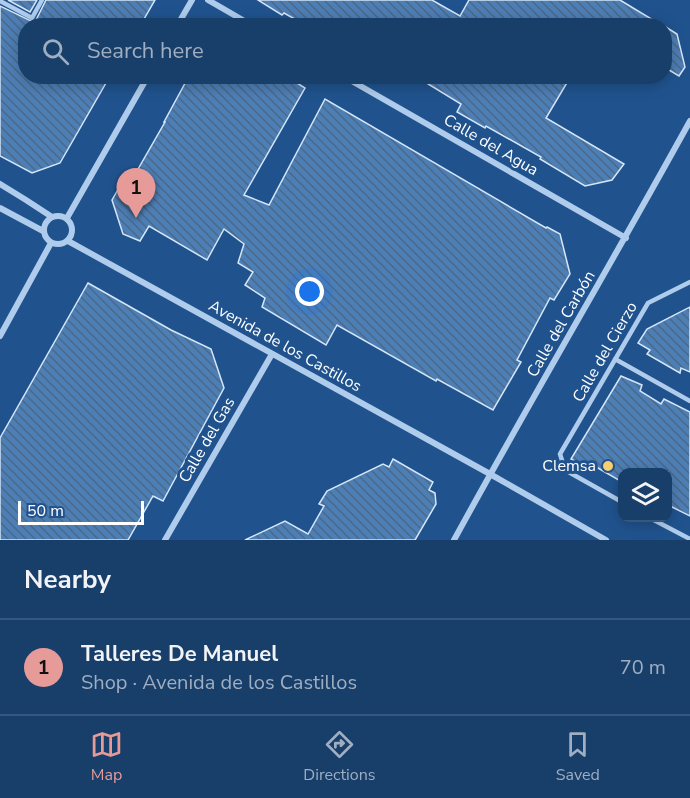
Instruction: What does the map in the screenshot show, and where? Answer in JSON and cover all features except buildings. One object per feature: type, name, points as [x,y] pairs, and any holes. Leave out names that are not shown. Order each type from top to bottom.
[{"type":"street","points":[[182,18],[192,0]]},
{"type":"street","points":[[208,0],[239,18]]},
{"type":"street","points":[[67,218],[143,84]]},
{"type":"street","name":"Calle del Agua","points":[[357,84],[626,238]]},
{"type":"street","name":"Calle del Carbón","points":[[454,540],[690,121]]},
{"type":"street","points":[[0,184],[52,217]]},
{"type":"street","points":[[0,208],[43,231]]},
{"type":"street","points":[[52,217],[67,218],[72,225],[72,234],[68,241],[60,244],[51,243],[43,231],[45,223],[52,217]]},
{"type":"street","name":"Avenida de los Castillos","points":[[68,241],[606,540]]},
{"type":"street","points":[[0,336],[51,243]]},
{"type":"street","name":"Calle del Gas","points":[[165,540],[272,354]]},
{"type":"lane","points":[[0,1],[32,18],[42,0]]},
{"type":"lane","name":"Calle del Cierzo","points":[[618,500],[565,470],[560,454],[648,303],[690,282]]},
{"type":"lane","points":[[615,359],[690,401]]},
{"type":"lane","points":[[658,522],[690,539]]},
{"type":"place","name":"Talleres De Manuel","points":[[136,218]]},
{"type":"place","name":"Clemsa","points":[[608,466]]}]
